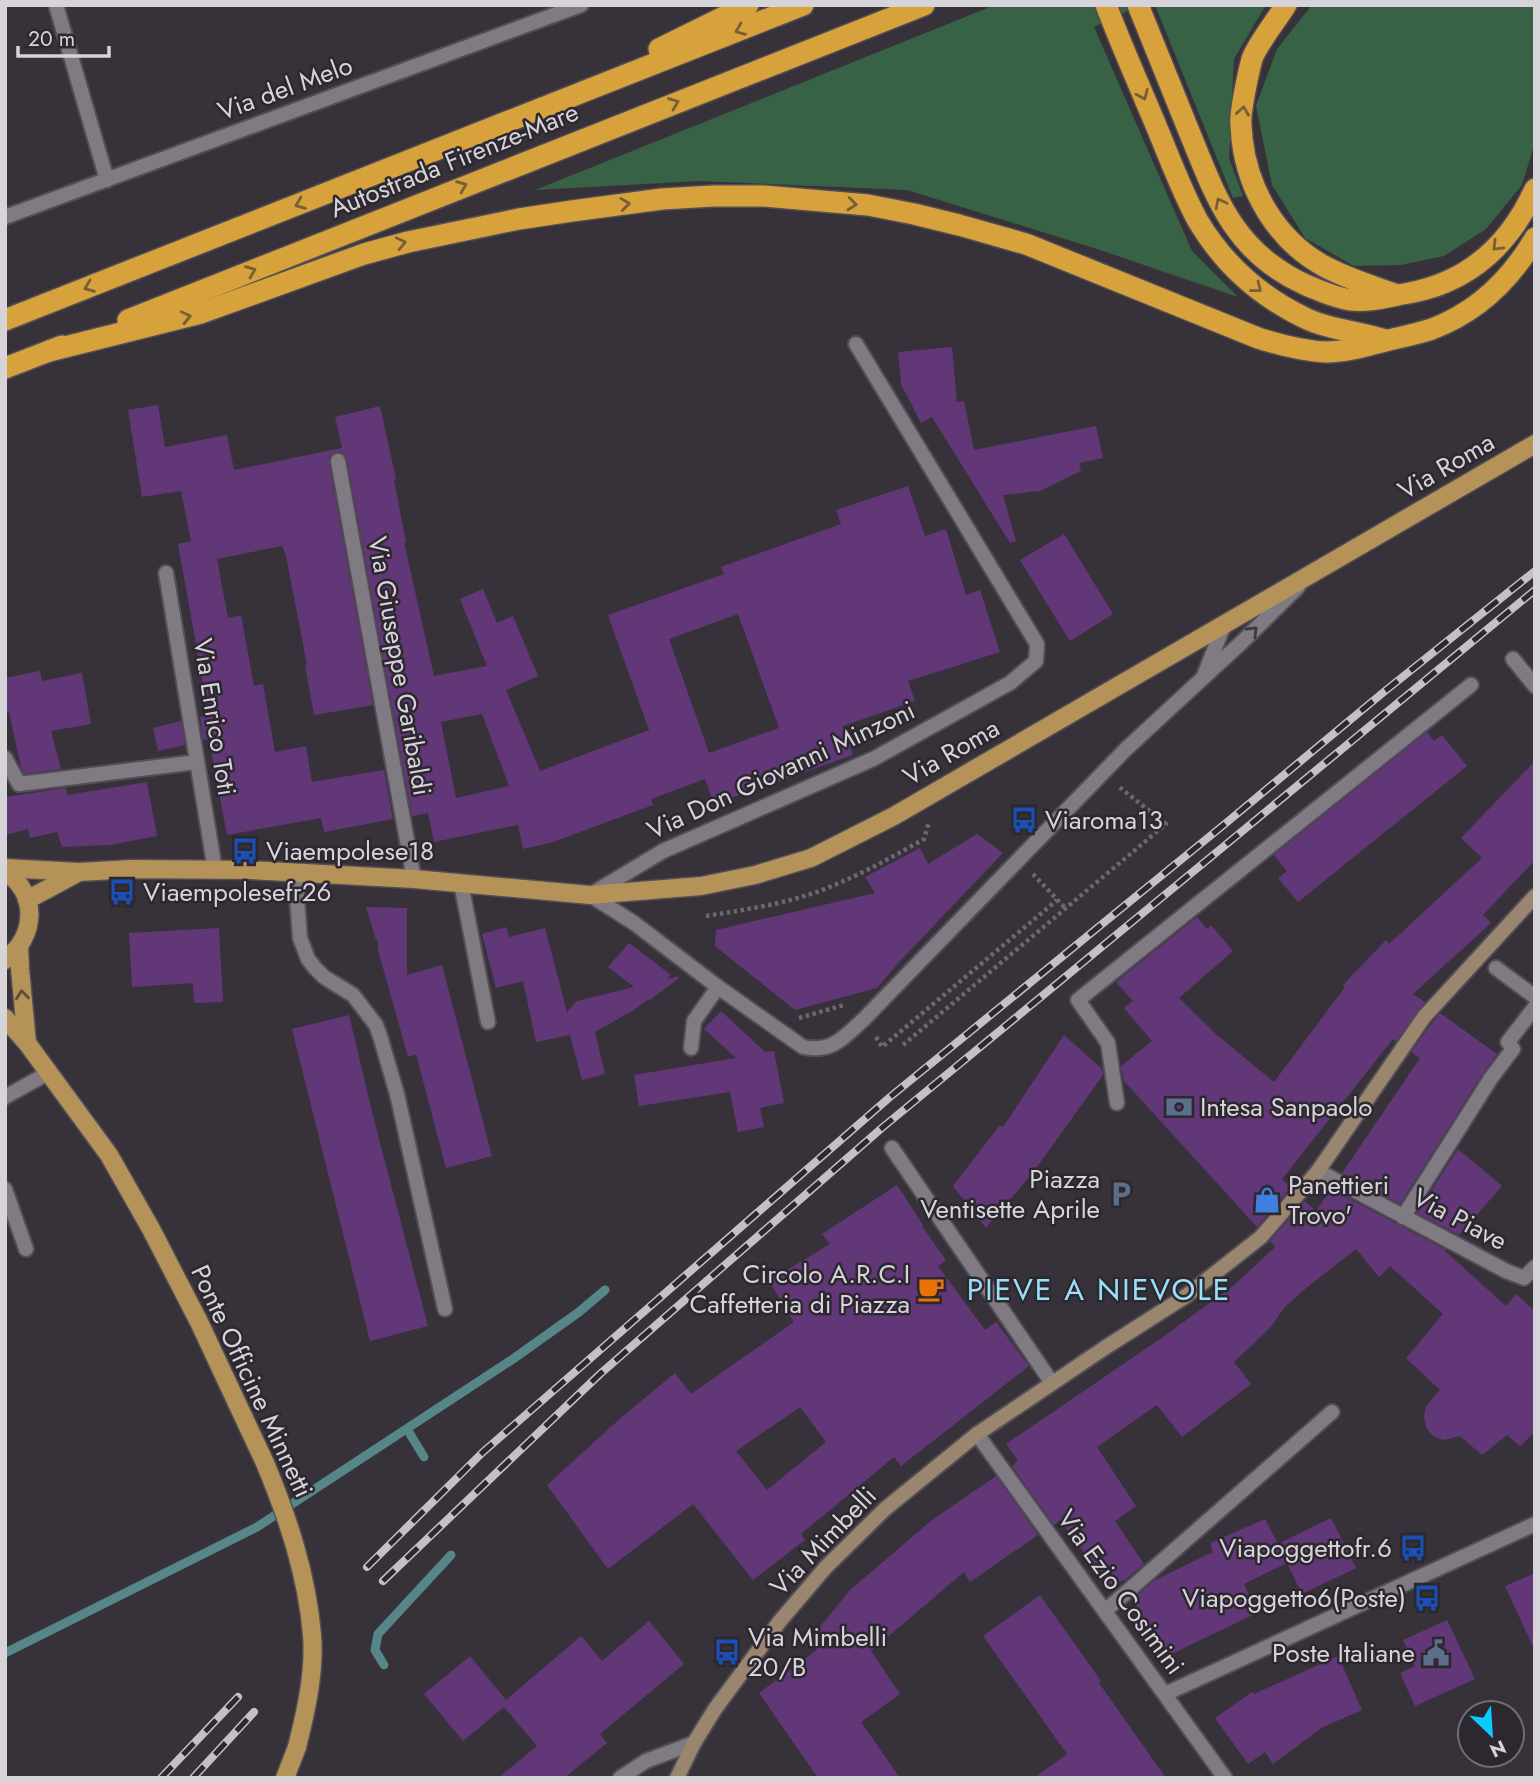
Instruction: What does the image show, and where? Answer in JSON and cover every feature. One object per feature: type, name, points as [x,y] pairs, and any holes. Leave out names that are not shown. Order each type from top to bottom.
[{"type":"highway","points":[[512,120],[748,5]]},
{"type":"highway","name":"Autostrada Firenze-Mare","points":[[5,320],[803,5]]},
{"type":"highway","name":"Autostrada Firenze-Mare","points":[[5,368],[924,5]]},
{"type":"highway","points":[[1106,5],[1190,205],[1215,246],[1232,266],[1278,304],[1306,319],[1338,329],[1370,334],[1387,341]]},
{"type":"highway","points":[[1286,5],[1252,57],[1240,118],[1250,179],[1259,198],[1284,235],[1302,251],[1322,265],[1397,295]]},
{"type":"highway","points":[[1141,11],[1212,187],[1230,221],[1248,245],[1269,263],[1284,273],[1336,297],[1370,301],[1420,291],[1465,273],[1502,242],[1515,226],[1535,190]]},
{"type":"highway","points":[[49,351],[201,313],[352,258],[408,242],[572,211],[713,196],[764,196],[856,204],[959,225],[1026,244],[1258,338],[1290,347],[1327,352],[1387,341],[1431,329],[1455,318],[1476,305],[1509,275],[1524,257],[1535,237]]},
{"type":"main road","name":"Via Roma","points":[[5,870],[295,872],[414,879],[590,895],[701,886],[755,875],[811,858],[894,816],[1535,444]]},
{"type":"main road","points":[[5,870],[16,881],[29,909],[28,929],[19,947],[5,960]]},
{"type":"main road","points":[[27,900],[79,872]]},
{"type":"main road","name":"Via Mimbelli","points":[[677,1778],[715,1709],[780,1621],[826,1567],[885,1509],[977,1434],[1185,1296],[1246,1250],[1271,1226],[1318,1171],[1424,1017],[1535,896]]},
{"type":"main road","name":"Ponte Officine Minnetti","points":[[19,947],[27,1043]]},
{"type":"main road","name":"Ponte Officine Minnetti","points":[[5,1018],[27,1043],[109,1155],[151,1229],[231,1388],[276,1488],[298,1551],[307,1593],[312,1637],[310,1679],[304,1717],[297,1747],[285,1778]]},
{"type":"street","points":[[56,5],[107,180]]},
{"type":"street","name":"Via del Melo","points":[[5,218],[581,5]]},
{"type":"street","name":"Via Don Giovanni Minzoni","points":[[590,895],[663,851],[873,759],[1010,683],[1036,661],[1037,645],[856,344]]},
{"type":"street","name":"Via Giuseppe Garibaldi","points":[[338,461],[414,879]]},
{"type":"street","name":"Via Enrico Toti","points":[[166,573],[215,870]]},
{"type":"street","name":"Via Roma","points":[[718,987],[803,1047],[828,1048],[837,1043],[864,1019],[1102,773],[1310,575]]},
{"type":"street","points":[[1203,678],[1224,625]]},
{"type":"street","points":[[1513,659],[1535,685]]},
{"type":"street","points":[[1117,1103],[1108,1043],[1078,1000],[1471,685]]},
{"type":"street","points":[[5,758],[19,784],[198,762]]},
{"type":"street","points":[[295,872],[300,938],[309,959],[324,977],[353,995],[376,1025],[380,1036],[397,1094],[446,1309]]},
{"type":"street","points":[[461,883],[488,1022]]},
{"type":"street","points":[[590,895],[634,923],[718,987],[694,1021],[691,1048]]},
{"type":"street","points":[[1496,968],[1535,998]]},
{"type":"street","points":[[1403,1217],[1490,1078],[1513,1049],[1508,1042],[1535,1007]]},
{"type":"street","points":[[5,1097],[48,1073]]},
{"type":"street","points":[[892,1149],[1052,1383]]},
{"type":"street","name":"Via Piave","points":[[1318,1171],[1506,1271],[1524,1278],[1535,1266]]},
{"type":"street","points":[[5,1189],[26,1249]]},
{"type":"street","points":[[1105,1611],[1332,1412]]},
{"type":"street","name":"Via Ezio Cosimini","points":[[977,1434],[1225,1778]]},
{"type":"street","points":[[1165,1694],[1535,1524]]},
{"type":"street","points":[[620,1778],[646,1761],[694,1744]]},
{"type":"path","points":[[903,1045],[1166,824],[1102,773]]},
{"type":"path","points":[[706,916],[795,899],[831,887],[924,839],[929,822],[941,815]]},
{"type":"path","points":[[1020,860],[1066,909]]},
{"type":"path","points":[[797,1018],[854,1002],[882,1047],[1057,900]]},
{"type":"green space","points":[[995,5],[1140,5],[1094,27],[1192,251],[1238,297],[1097,249],[907,190],[700,181],[535,190]]},
{"type":"green space","points":[[1155,5],[1266,5],[1234,59],[1229,158],[1243,196],[1233,198]]},
{"type":"green space","points":[[1312,5],[1535,5],[1535,142],[1522,185],[1486,229],[1444,256],[1401,265],[1354,266],[1305,238],[1272,185],[1256,106],[1277,49]]},
{"type":"building","points":[[952,347],[957,402],[964,401],[974,450],[1096,426],[1103,458],[1079,463],[1081,471],[1040,491],[1003,495],[1016,541],[1010,543],[932,417],[921,423],[901,384],[898,352]]},
{"type":"building","points":[[158,405],[165,447],[227,435],[234,470],[342,448],[335,417],[380,406],[396,479],[394,480],[404,542],[434,676],[487,666],[460,599],[483,589],[497,623],[513,616],[538,676],[506,690],[540,771],[649,730],[608,615],[724,574],[721,567],[841,524],[836,510],[908,486],[925,536],[946,529],[966,595],[980,590],[1000,652],[908,681],[915,701],[843,726],[853,755],[714,804],[705,779],[651,799],[653,805],[553,842],[523,849],[518,825],[434,842],[428,813],[412,816],[347,459],[342,452],[336,452],[329,457],[329,463],[373,705],[314,715],[307,665],[282,546],[217,559],[228,618],[241,615],[254,686],[263,684],[275,752],[306,746],[312,782],[384,770],[393,819],[324,832],[321,818],[227,835],[209,739],[203,740],[200,717],[208,715],[178,544],[191,541],[181,491],[142,497],[128,410]],"holes":[[[738,614],[779,728],[709,753],[669,639]],[[482,714],[509,786],[456,798],[441,722]]]},
{"type":"building","points":[[1064,534],[1113,614],[1070,641],[1020,560]]},
{"type":"building","points":[[40,671],[42,681],[82,673],[91,724],[51,731],[61,769],[24,774],[9,712],[5,712],[5,678]]},
{"type":"building","points":[[181,721],[185,745],[158,751],[153,728]]},
{"type":"building","points":[[1427,732],[1434,741],[1442,735],[1467,766],[1298,902],[1278,878],[1287,871],[1274,855]]},
{"type":"building","points":[[1535,761],[1535,860],[1483,915],[1491,923],[1413,994],[1425,1002],[1282,1179],[1291,1187],[1257,1227],[1124,1081],[1121,1066],[1152,1041],[1124,1008],[1133,1001],[1116,982],[1197,917],[1207,929],[1211,925],[1233,951],[1179,998],[1218,1036],[1274,1082],[1345,987],[1343,985],[1386,940],[1389,944],[1482,858],[1461,838]]},
{"type":"building","points":[[147,782],[157,836],[110,845],[62,847],[57,832],[30,838],[28,829],[5,835],[5,797],[66,788],[67,795]]},
{"type":"building","points":[[977,834],[1003,853],[877,988],[795,1010],[715,946],[716,930],[875,893],[865,877],[920,848],[928,864]]},
{"type":"building","points":[[366,907],[407,908],[407,975],[442,965],[492,1156],[446,1168],[416,1054],[408,1057],[378,950],[378,940]]},
{"type":"building","points":[[506,927],[509,937],[545,928],[567,1012],[577,1001],[634,987],[608,967],[629,943],[671,975],[667,979],[679,978],[650,1000],[595,1032],[605,1074],[582,1080],[570,1035],[536,1042],[523,981],[496,988],[482,934]]},
{"type":"building","points":[[219,928],[223,1002],[194,1003],[193,983],[132,987],[129,933]]},
{"type":"building","points":[[721,1011],[765,1052],[774,1051],[784,1103],[760,1108],[764,1127],[738,1132],[730,1092],[639,1106],[634,1075],[736,1058],[704,1029]]},
{"type":"building","points":[[1440,1013],[1497,1054],[1400,1204],[1342,1173],[1420,1058],[1411,1052]]},
{"type":"building","points":[[349,1015],[428,1326],[370,1341],[292,1029]]},
{"type":"building","points":[[1064,1035],[1102,1069],[1103,1075],[1034,1171],[986,1228],[953,1186],[1000,1125],[1003,1127]]},
{"type":"building","points":[[1458,1149],[1502,1186],[1459,1235],[1417,1213]]},
{"type":"building","points":[[897,1185],[946,1260],[938,1266],[985,1330],[996,1322],[1029,1366],[901,1466],[894,1457],[801,1534],[805,1540],[753,1580],[693,1504],[608,1569],[547,1485],[675,1373],[691,1394],[794,1322],[769,1281],[830,1244],[822,1234]],"holes":[[[800,1407],[826,1442],[767,1490],[736,1451]]]},
{"type":"building","points":[[1331,1189],[1446,1250],[1506,1306],[1516,1294],[1535,1311],[1535,1432],[1520,1446],[1507,1435],[1482,1455],[1460,1436],[1445,1440],[1431,1434],[1424,1417],[1426,1406],[1440,1390],[1406,1358],[1443,1314],[1390,1266],[1379,1277],[1356,1249],[1285,1307],[1269,1329],[1234,1362],[1251,1384],[1182,1437],[1157,1405],[1097,1447],[1136,1506],[1115,1521],[1144,1564],[1111,1589],[1060,1520],[1054,1525],[1012,1466],[1018,1461],[1006,1444],[1232,1287],[1275,1247],[1270,1241],[1305,1201],[1316,1211]]},
{"type":"building","points":[[996,1476],[1038,1535],[970,1582],[964,1572],[871,1651],[900,1694],[861,1722],[900,1778],[818,1778],[759,1693],[817,1650],[810,1639],[850,1590],[932,1520]]},
{"type":"building","points":[[1331,1518],[1356,1568],[1302,1594],[1287,1563],[1244,1584],[1257,1613],[1161,1659],[1133,1599],[1155,1580],[1213,1552],[1210,1543],[1265,1519],[1278,1544]]},
{"type":"building","points":[[1535,1573],[1535,1651],[1505,1586]]},
{"type":"building","points":[[1040,1595],[1166,1778],[1034,1778],[1067,1754],[983,1636]]},
{"type":"building","name":"Poste Italiane","points":[[1447,1620],[1475,1679],[1415,1706],[1400,1673],[1415,1666],[1403,1640]]},
{"type":"building","points":[[649,1621],[684,1664],[600,1734],[607,1743],[564,1778],[498,1778],[537,1746],[504,1707],[463,1741],[424,1694],[470,1656],[506,1700],[581,1636],[602,1661]]},
{"type":"building","points":[[1338,1656],[1362,1710],[1323,1727],[1273,1764],[1265,1752],[1248,1764],[1215,1718],[1252,1692],[1254,1694]]},
{"type":"waterway","points":[[5,1653],[257,1527],[513,1359],[605,1290]]},
{"type":"waterway","points":[[407,1429],[424,1457]]},
{"type":"waterway","points":[[384,1665],[375,1650],[378,1634],[451,1555]]},
{"type":"railway","points":[[367,1567],[483,1452],[890,1097],[1535,571]]},
{"type":"railway","points":[[383,1581],[600,1374],[883,1127],[1535,590]]},
{"type":"railway","points":[[161,1778],[238,1697]]},
{"type":"railway","points":[[193,1778],[254,1712]]},
{"type":"place","name":"Viaroma13","points":[[1024,820]]},
{"type":"place","name":"Viaempolese18","points":[[245,851]]},
{"type":"place","name":"Viaempolesefr26","points":[[122,892]]},
{"type":"place","name":"Intesa Sanpaolo","points":[[1179,1107]]},
{"type":"place","name":"Piazza Ventisette Aprile","points":[[1121,1194]]},
{"type":"place","name":"Panettieri Trovo'","points":[[1267,1200]]},
{"type":"place","name":"Circolo A.R.C.I Caffetteria di Piazza","points":[[931,1289]]},
{"type":"place","name":"Viapoggettofr.6","points":[[1413,1548]]},
{"type":"place","name":"Viapoggetto6(Poste)","points":[[1427,1598]]},
{"type":"place","name":"Via Mimbelli 20/B","points":[[727,1652]]},
{"type":"place","name":"Poste Italiane","points":[[1436,1653]]},
{"type":"district","name":"PIEVE A NIEVOLE","points":[[1099,1289]]}]
